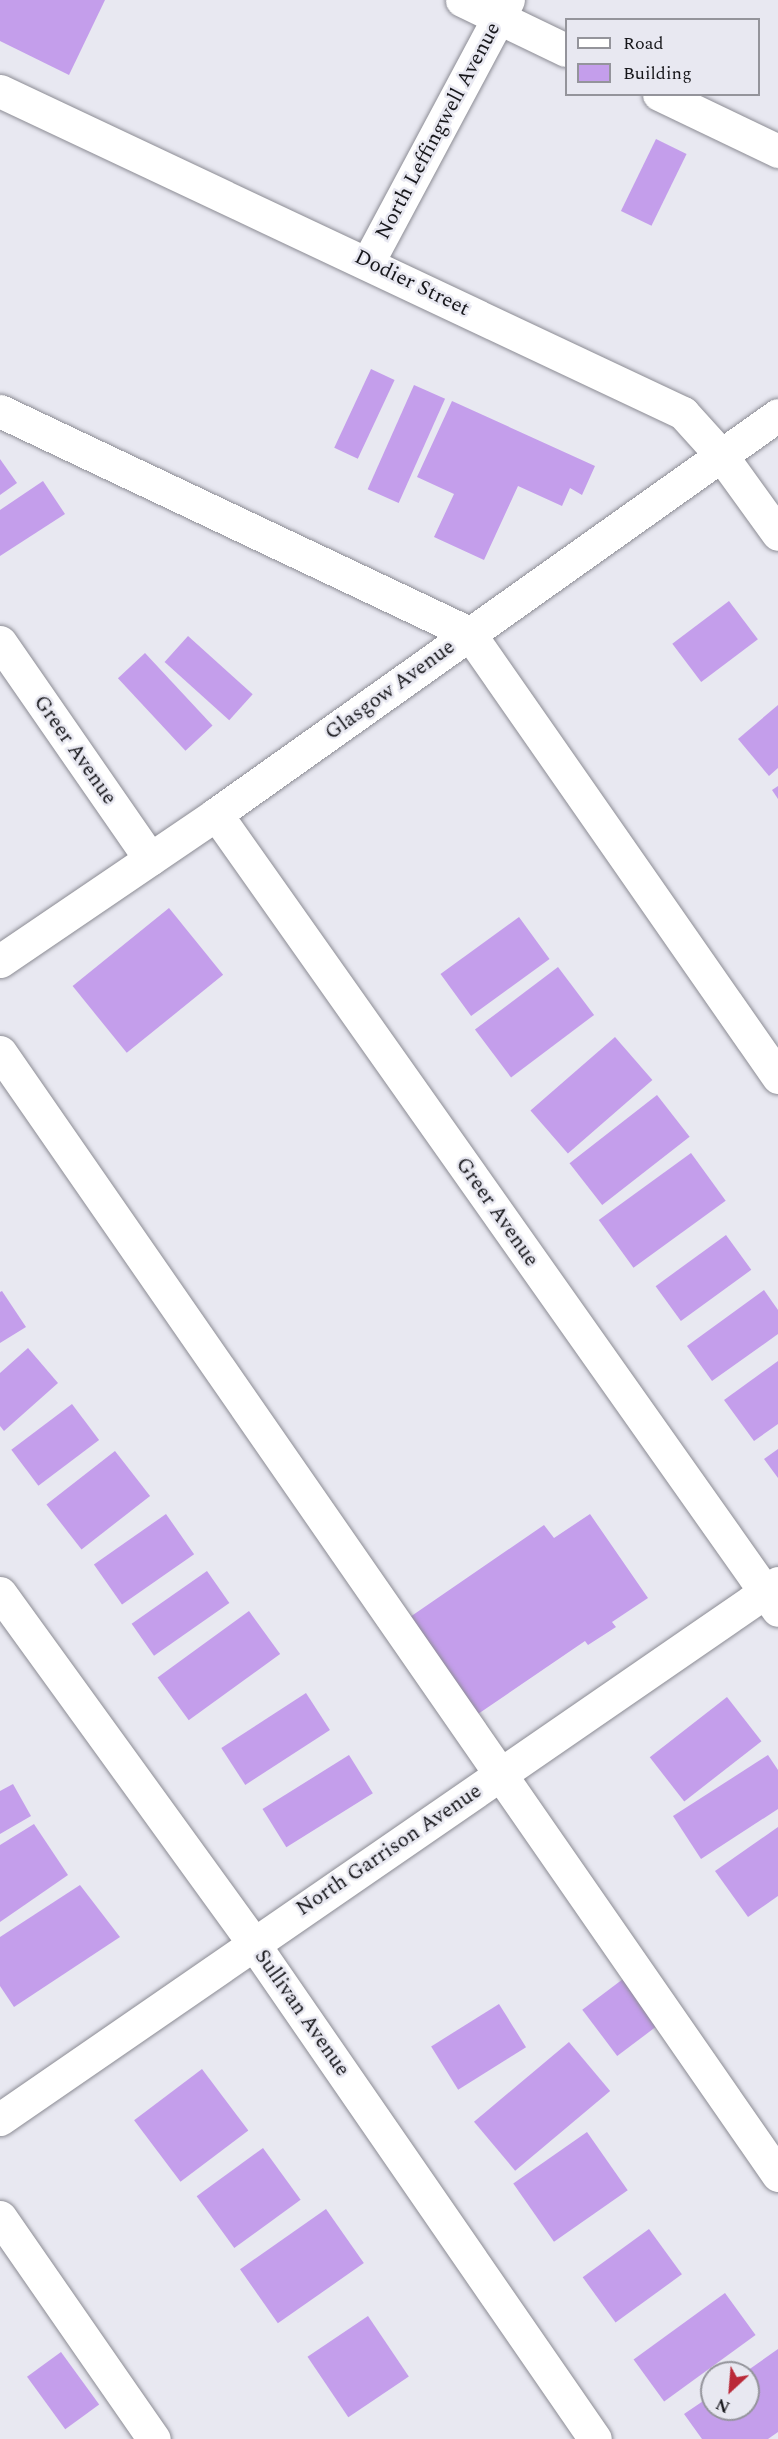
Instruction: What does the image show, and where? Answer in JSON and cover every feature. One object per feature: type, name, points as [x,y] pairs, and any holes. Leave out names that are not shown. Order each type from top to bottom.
[{"type":"street","points":[[462,0],[504,9],[565,49]]},
{"type":"street","name":"North Leffingwell Avenue","points":[[368,262],[504,9]]},
{"type":"street","name":"Dodier Street","points":[[0,91],[368,262],[684,413],[721,455],[778,534]]},
{"type":"street","points":[[663,96],[778,151]]},
{"type":"street","points":[[0,411],[469,633],[778,1077]]},
{"type":"street","name":"Glasgow Avenue","points":[[0,961],[216,814],[778,416]]},
{"type":"street","name":"Greer Avenue","points":[[0,642],[150,859]]},
{"type":"street","name":"Greer Avenue","points":[[216,814],[774,1595]]},
{"type":"street","points":[[0,1052],[778,2175]]},
{"type":"street","name":"Sullivan Avenue","points":[[0,1593],[253,1943],[595,2439]]},
{"type":"street","name":"North Garrison Avenue","points":[[0,2119],[499,1774],[774,1595]]},
{"type":"street","points":[[0,2217],[154,2439]]},
{"type":"building","points":[[0,0],[105,0],[69,75],[0,41]]},
{"type":"building","points":[[656,139],[687,154],[651,226],[621,211]]},
{"type":"building","points":[[371,369],[395,380],[358,459],[334,448]]},
{"type":"building","points":[[414,385],[445,399],[399,503],[368,489]]},
{"type":"building","points":[[452,401],[595,466],[582,495],[570,488],[562,506],[518,486],[484,560],[434,537],[454,494],[417,477]]},
{"type":"building","points":[[0,459],[17,483],[0,495]]},
{"type":"building","points":[[43,481],[65,514],[0,556],[0,510]]},
{"type":"building","points":[[729,601],[758,639],[701,682],[672,644]]},
{"type":"building","points":[[188,636],[253,694],[229,720],[165,662]]},
{"type":"building","points":[[145,653],[213,725],[185,751],[118,678]]},
{"type":"building","points":[[778,705],[778,768],[769,776],[738,739]]},
{"type":"building","points":[[778,786],[778,799],[772,790]]},
{"type":"building","points":[[169,908],[223,975],[127,1053],[73,986]]},
{"type":"building","points":[[519,917],[550,959],[471,1016],[441,974]]},
{"type":"building","points":[[558,967],[594,1015],[511,1078],[475,1030]]},
{"type":"building","points":[[615,1037],[652,1080],[568,1153],[530,1110]]},
{"type":"building","points":[[657,1095],[690,1137],[602,1205],[570,1163]]},
{"type":"building","points":[[691,1153],[726,1201],[633,1268],[599,1220]]},
{"type":"building","points":[[726,1235],[751,1270],[681,1321],[656,1286]]},
{"type":"building","points":[[764,1290],[778,1310],[778,1334],[712,1381],[687,1346]]},
{"type":"building","points":[[2,1291],[26,1327],[0,1343],[0,1292]]},
{"type":"building","points":[[28,1348],[58,1383],[4,1431],[0,1426],[0,1373]]},
{"type":"building","points":[[778,1361],[778,1424],[754,1441],[724,1400]]},
{"type":"building","points":[[72,1404],[99,1440],[38,1486],[11,1450]]},
{"type":"building","points":[[778,1449],[778,1478],[764,1459]]},
{"type":"building","points":[[115,1451],[150,1496],[82,1549],[46,1505]]},
{"type":"building","points":[[166,1514],[194,1554],[122,1605],[94,1564]]},
{"type":"building","points":[[590,1514],[648,1598],[612,1622],[616,1627],[588,1645],[585,1641],[478,1714],[410,1617],[544,1525],[554,1538]]},
{"type":"building","points":[[207,1571],[229,1603],[154,1656],[132,1624]]},
{"type":"building","points":[[249,1611],[280,1654],[189,1720],[158,1677]]},
{"type":"building","points":[[306,1693],[330,1730],[245,1785],[221,1748]]},
{"type":"building","points":[[727,1697],[761,1741],[684,1801],[650,1757]]},
{"type":"building","points":[[349,1755],[373,1793],[286,1847],[262,1809]]},
{"type":"building","points":[[768,1755],[778,1770],[778,1809],[701,1859],[673,1816]]},
{"type":"building","points":[[13,1784],[31,1816],[0,1834],[0,1791]]},
{"type":"building","points":[[34,1824],[68,1875],[0,1922],[0,1845]]},
{"type":"building","points":[[778,1827],[778,1896],[748,1917],[715,1871]]},
{"type":"building","points":[[80,1885],[120,1937],[14,2007],[0,1986],[0,1937]]},
{"type":"building","points":[[623,1979],[658,2025],[617,2056],[582,2010]]},
{"type":"building","points":[[499,2004],[526,2047],[458,2090],[431,2046]]},
{"type":"building","points":[[569,2042],[610,2091],[515,2171],[474,2122]]},
{"type":"building","points":[[202,2069],[248,2130],[180,2182],[134,2120]]},
{"type":"building","points":[[587,2132],[628,2190],[554,2242],[513,2184]]},
{"type":"building","points":[[263,2148],[301,2200],[234,2248],[197,2196]]},
{"type":"building","points":[[326,2209],[364,2263],[278,2323],[240,2269]]},
{"type":"building","points":[[649,2229],[682,2274],[616,2323],[583,2277]]},
{"type":"building","points":[[725,2293],[756,2335],[720,2361],[700,2361],[700,2375],[664,2401],[634,2359]]},
{"type":"building","points":[[368,2316],[409,2377],[348,2417],[307,2357]]},
{"type":"building","points":[[778,2349],[778,2432],[768,2439],[702,2439],[684,2414],[700,2403],[700,2421],[760,2421],[760,2362]]},
{"type":"building","points":[[61,2352],[99,2405],[65,2429],[27,2377]]}]
